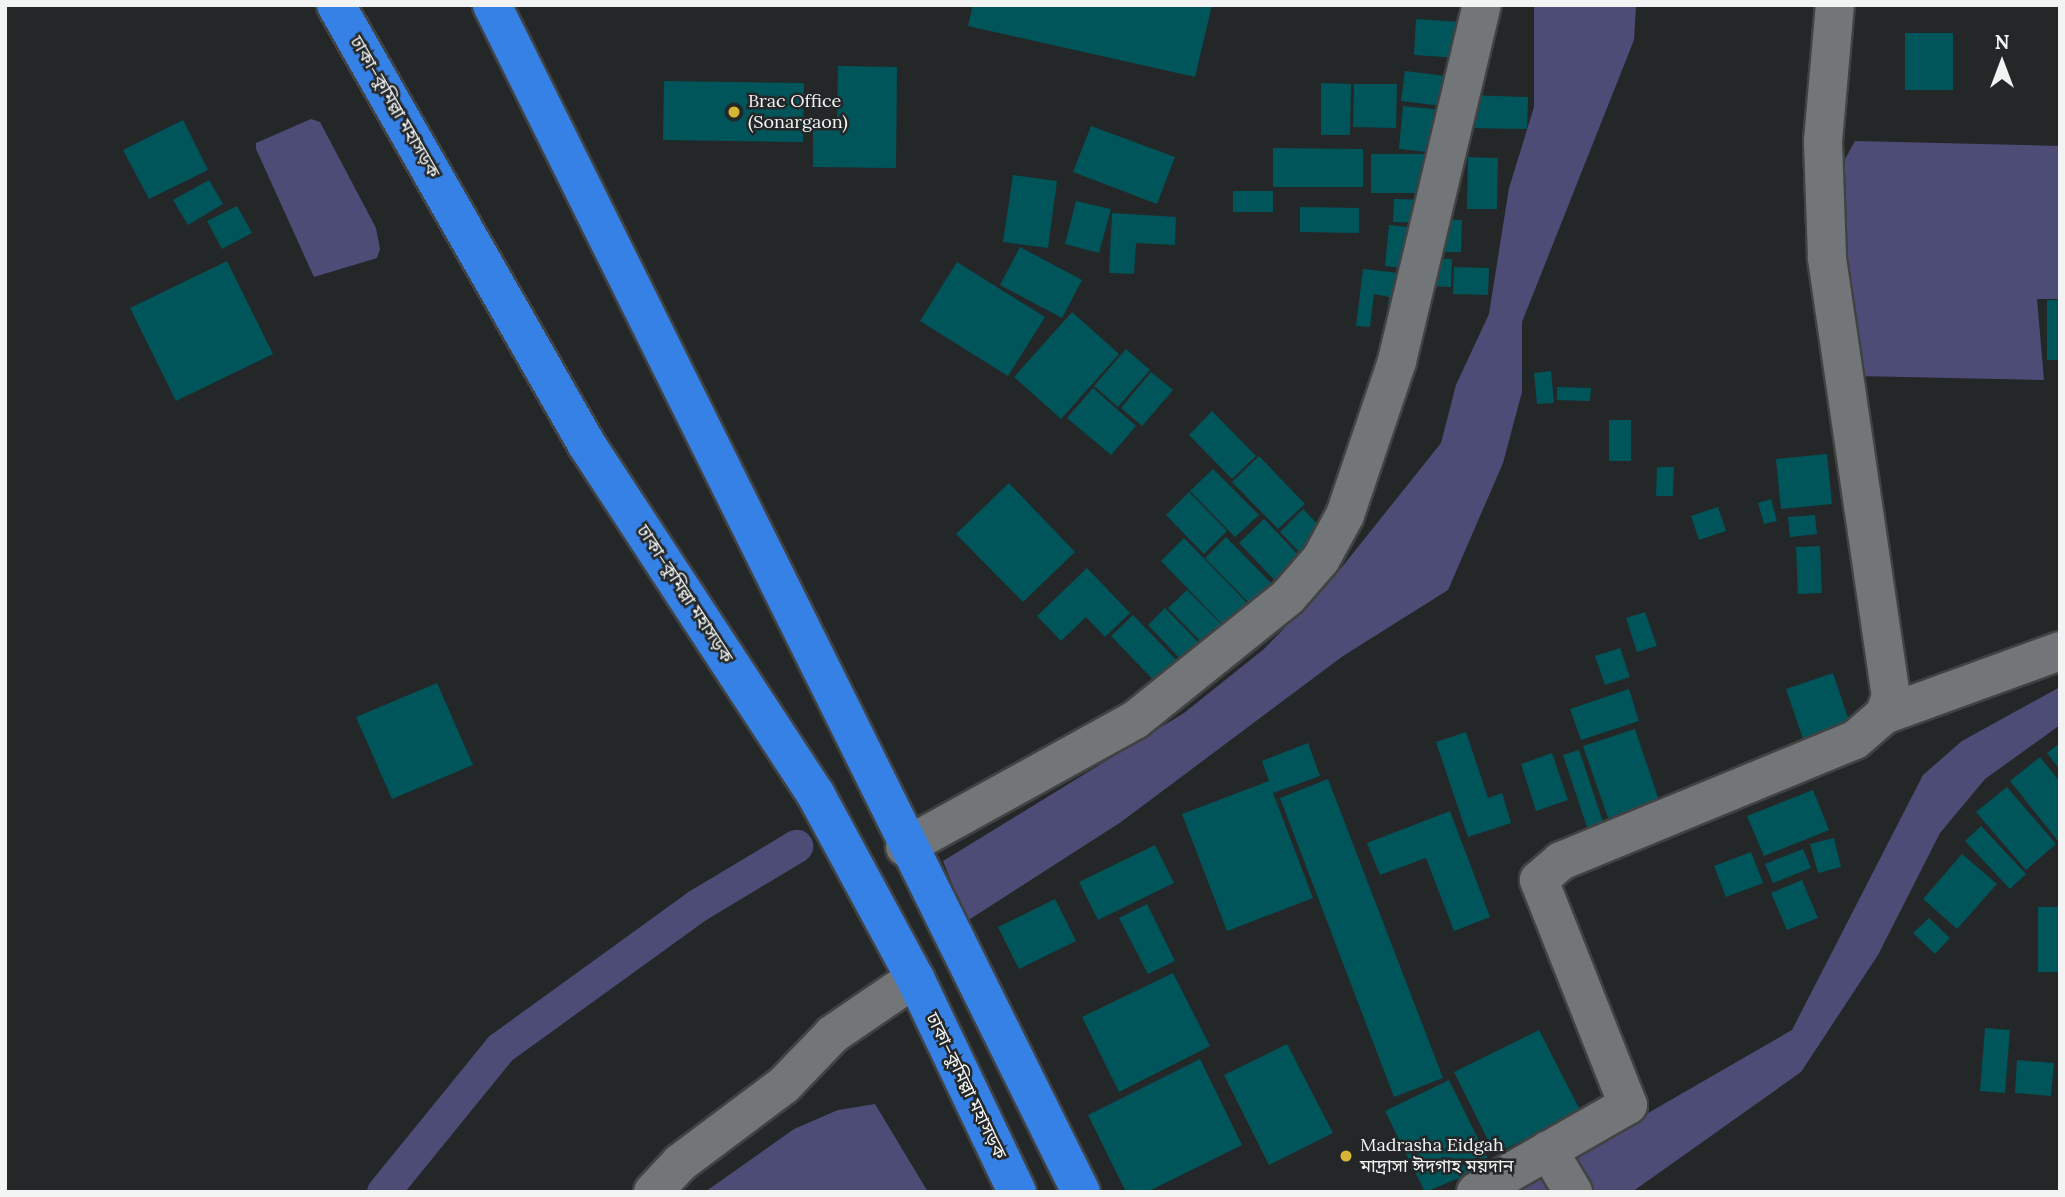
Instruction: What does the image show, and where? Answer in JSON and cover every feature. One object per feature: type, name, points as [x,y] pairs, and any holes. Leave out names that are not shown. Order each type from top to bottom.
[{"type":"highway","name":"ঢাকা–কুমিল্লা মহাসড়ক","points":[[336,5],[587,446],[816,795],[915,978],[1017,1192]]},
{"type":"highway","points":[[492,5],[905,847],[1081,1192]]},
{"type":"street","points":[[905,847],[1135,720],[1289,597],[1321,559],[1345,514],[1397,361],[1482,5]]},
{"type":"street","points":[[1835,5],[1823,141],[1827,257],[1891,697],[1884,715]]},
{"type":"street","points":[[1476,1192],[1628,1105],[1539,880],[1561,861],[1854,740],[1884,715],[2060,651]]},
{"type":"street","points":[[653,1192],[680,1163],[785,1085],[833,1034],[915,978]]},
{"type":"street","points":[[1548,1150],[1573,1192]]},
{"type":"shaded area","points":[[1534,5],[1636,5],[1634,40],[1522,322],[1522,392],[1503,463],[1448,590],[1343,656],[1121,822],[967,921],[943,861],[1184,713],[1264,649],[1334,577],[1441,443],[1456,385],[1489,314],[1509,188],[1534,107]]},
{"type":"shaded area","points":[[311,119],[320,122],[376,228],[380,249],[377,258],[314,277],[256,149],[256,143]]},
{"type":"shaded area","points":[[1855,141],[2060,146],[2060,299],[2037,299],[2044,380],[1857,376],[1839,170]]},
{"type":"shaded area","points":[[2060,687],[2060,725],[1985,779],[1940,833],[1878,955],[1801,1072],[1632,1192],[1511,1192],[1792,1030],[1923,775],[1962,741]]},
{"type":"shaded area","points":[[875,1104],[928,1192],[705,1192],[794,1129],[838,1110]]},
{"type":"building","points":[[973,5],[1212,5],[1195,77],[968,26]]},
{"type":"building","points":[[1416,19],[1461,22],[1459,58],[1414,55]]},
{"type":"building","points":[[1905,33],[1953,33],[1953,90],[1905,90]]},
{"type":"building","points":[[838,66],[897,67],[896,168],[813,167],[813,122],[837,122]]},
{"type":"building","points":[[1405,71],[1454,77],[1450,107],[1401,101]]},
{"type":"building","name":"Brac Office (Sonargaon)","points":[[664,81],[804,83],[803,142],[663,140]]},
{"type":"building","points":[[1321,83],[1351,84],[1350,135],[1321,135]]},
{"type":"building","points":[[1354,84],[1397,84],[1396,128],[1353,127]]},
{"type":"building","points":[[1467,95],[1528,97],[1527,129],[1466,128]]},
{"type":"building","points":[[1403,106],[1443,110],[1438,153],[1399,149]]},
{"type":"building","points":[[183,120],[208,170],[149,199],[123,150]]},
{"type":"building","points":[[1091,126],[1175,157],[1157,204],[1073,172]]},
{"type":"building","points":[[1273,148],[1363,149],[1363,187],[1273,187]]},
{"type":"building","points":[[1371,154],[1427,154],[1427,193],[1371,193]]},
{"type":"building","points":[[1468,157],[1498,158],[1497,209],[1467,209]]},
{"type":"building","points":[[1013,175],[1057,181],[1048,248],[1003,242]]},
{"type":"building","points":[[209,180],[223,204],[188,225],[173,200]]},
{"type":"building","points":[[1233,191],[1273,191],[1273,212],[1233,212]]},
{"type":"building","points":[[1394,199],[1427,200],[1426,223],[1393,222]]},
{"type":"building","points":[[1076,201],[1111,209],[1099,253],[1065,244]]},
{"type":"building","points":[[237,206],[252,233],[222,249],[207,221]]},
{"type":"building","points":[[1300,207],[1359,208],[1359,233],[1300,232]]},
{"type":"building","points":[[1112,213],[1176,217],[1175,245],[1136,243],[1134,274],[1109,273]]},
{"type":"building","points":[[1435,219],[1462,220],[1461,252],[1434,252]]},
{"type":"building","points":[[1389,225],[1417,228],[1412,269],[1385,266]]},
{"type":"building","points":[[1020,247],[1082,280],[1062,318],[1000,285]]},
{"type":"building","points":[[1425,258],[1452,259],[1451,287],[1424,286]]},
{"type":"building","points":[[227,261],[273,354],[176,401],[130,308]]},
{"type":"building","points":[[957,262],[1045,317],[1008,376],[920,321]]},
{"type":"building","points":[[1454,267],[1489,268],[1488,295],[1453,294]]},
{"type":"building","points":[[1363,269],[1408,274],[1385,329],[1389,297],[1374,294],[1370,327],[1356,326]]},
{"type":"building","points":[[2047,300],[2060,300],[2060,360],[2047,360]]},
{"type":"building","points":[[1072,312],[1119,354],[1061,419],[1014,377]]},
{"type":"building","points":[[1126,349],[1150,370],[1118,407],[1094,386]]},
{"type":"building","points":[[1551,371],[1554,403],[1537,404],[1534,373]]},
{"type":"building","points":[[1151,372],[1173,390],[1142,426],[1121,408]]},
{"type":"building","points":[[1557,387],[1591,388],[1590,401],[1557,400]]},
{"type":"building","points":[[1093,388],[1136,426],[1111,455],[1067,418]]},
{"type":"building","points":[[1212,411],[1256,456],[1232,479],[1189,435]]},
{"type":"building","points":[[1609,420],[1631,420],[1631,461],[1609,461]]},
{"type":"building","points":[[1827,454],[1832,504],[1781,509],[1776,459]]},
{"type":"building","points":[[1259,456],[1305,504],[1278,529],[1232,482]]},
{"type":"building","points":[[1657,467],[1674,467],[1673,496],[1656,496]]},
{"type":"building","points":[[1213,469],[1259,515],[1235,537],[1190,491]]},
{"type":"building","points":[[1009,483],[1075,552],[1023,602],[956,534]]},
{"type":"building","points":[[1189,492],[1227,531],[1204,554],[1166,515]]},
{"type":"building","points":[[1771,499],[1777,521],[1764,524],[1758,503]]},
{"type":"building","points":[[1718,507],[1726,531],[1699,540],[1691,516]]},
{"type":"building","points":[[1303,509],[1331,538],[1307,560],[1280,532]]},
{"type":"building","points":[[1815,515],[1817,534],[1790,537],[1788,517]]},
{"type":"building","points":[[1264,519],[1309,566],[1284,590],[1239,543]]},
{"type":"building","points":[[1226,537],[1273,585],[1251,605],[1205,558]]},
{"type":"building","points":[[1184,538],[1250,606],[1226,628],[1161,561]]},
{"type":"building","points":[[1820,546],[1822,593],[1798,594],[1796,547]]},
{"type":"building","points":[[1087,568],[1130,613],[1105,637],[1086,617],[1061,641],[1037,616]]},
{"type":"building","points":[[1187,590],[1225,628],[1206,647],[1168,608]]},
{"type":"building","points":[[1165,608],[1205,649],[1188,667],[1148,625]]},
{"type":"building","points":[[1645,612],[1657,646],[1637,652],[1626,618]]},
{"type":"building","points":[[1133,615],[1186,670],[1164,691],[1111,636]]},
{"type":"building","points":[[1620,648],[1630,677],[1605,685],[1595,656]]},
{"type":"building","points":[[1833,673],[1851,727],[1804,742],[1786,689]]},
{"type":"building","points":[[437,683],[473,765],[392,799],[356,717]]},
{"type":"building","points":[[1629,689],[1639,721],[1581,740],[1570,709]]},
{"type":"building","points":[[1635,729],[1659,800],[1608,818],[1583,746]]},
{"type":"building","points":[[1466,732],[1488,798],[1502,793],[1511,823],[1468,837],[1436,742]]},
{"type":"building","points":[[1308,743],[1320,776],[1273,793],[1313,898],[1227,931],[1182,814],[1269,781],[1262,761]]},
{"type":"building","points":[[2060,743],[2060,770],[2047,753]]},
{"type":"building","points":[[1579,750],[1606,831],[1590,836],[1563,755]]},
{"type":"building","points":[[1552,753],[1568,800],[1536,811],[1521,764]]},
{"type":"building","points":[[2040,757],[2060,782],[2058,841],[2010,781]]},
{"type":"building","points":[[1328,779],[1443,1078],[1394,1097],[1280,798]]},
{"type":"building","points":[[2007,787],[2056,844],[2026,870],[1976,812]]},
{"type":"building","points":[[1813,790],[1829,830],[1764,856],[1747,816]]},
{"type":"building","points":[[1450,811],[1490,917],[1454,931],[1426,858],[1380,875],[1367,843]]},
{"type":"building","points":[[1981,826],[2026,874],[2010,889],[1965,841]]},
{"type":"building","points":[[1834,838],[1841,867],[1818,873],[1810,844]]},
{"type":"building","points":[[1155,845],[1174,883],[1098,920],[1079,882]]},
{"type":"building","points":[[1803,849],[1811,868],[1773,883],[1765,864]]},
{"type":"building","points":[[1751,852],[1763,883],[1726,897],[1714,866]]},
{"type":"building","points":[[1962,854],[1997,884],[1957,929],[1923,899]]},
{"type":"building","points":[[1802,880],[1818,918],[1787,930],[1771,893]]},
{"type":"building","points":[[1055,899],[1076,941],[1019,969],[998,927]]},
{"type":"building","points":[[1147,904],[1175,961],[1148,974],[1119,918]]},
{"type":"building","points":[[2038,907],[2060,907],[2060,972],[2038,972]]},
{"type":"building","points":[[1929,918],[1950,938],[1935,954],[1913,933]]},
{"type":"building","points":[[1173,973],[1210,1046],[1119,1092],[1082,1017]]},
{"type":"building","points":[[1985,1028],[2010,1030],[2005,1093],[1980,1091]]},
{"type":"building","points":[[1539,1030],[1581,1112],[1495,1154],[1454,1072]]},
{"type":"building","points":[[1287,1044],[1333,1133],[1269,1165],[1224,1075]]},
{"type":"building","points":[[1200,1059],[1242,1145],[1147,1192],[1126,1192],[1088,1115]]},
{"type":"building","points":[[2017,1060],[2054,1063],[2051,1096],[2015,1093]]},
{"type":"building","points":[[1449,1080],[1491,1165],[1425,1192],[1385,1111]]},
{"type":"waterway","points":[[383,1192],[500,1048],[696,906],[796,846]]},
{"type":"place","name":"Brac Office (Sonargaon)","points":[[734,112]]},
{"type":"place","name":"Madrasha Eidgah মাদ্রাসা ঈদগাহ ময়দান","points":[[1346,1156]]}]
